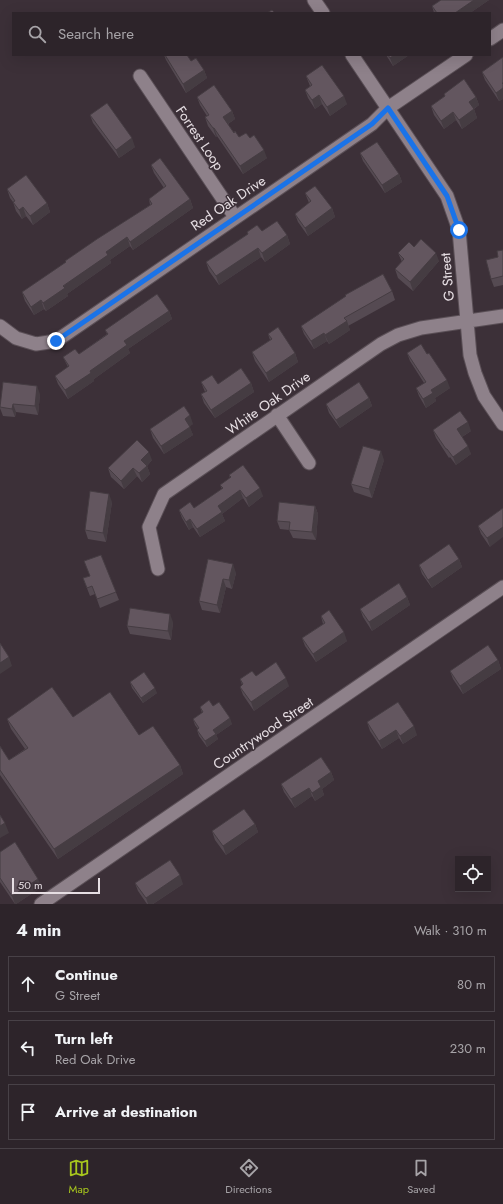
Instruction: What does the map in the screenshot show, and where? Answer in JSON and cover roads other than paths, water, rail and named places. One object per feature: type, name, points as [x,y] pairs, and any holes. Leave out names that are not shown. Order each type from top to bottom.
[{"type":"street","points":[[314,0],[322,12]]},
{"type":"street","points":[[491,38],[503,30]]},
{"type":"street","name":"G Street","points":[[353,56],[447,196],[459,230],[470,354],[475,373],[484,396],[503,424]]},
{"type":"street","name":"Red Oak Drive","points":[[0,326],[16,338],[36,344],[56,341],[372,124],[388,108],[465,56]]},
{"type":"street","name":"Forrest Loop","points":[[140,76],[235,217]]},
{"type":"street","name":"White Oak Drive","points":[[158,569],[149,527],[164,494],[381,344],[398,335],[421,328],[503,316]]},
{"type":"street","points":[[277,415],[309,463]]},
{"type":"street","name":"Countrywood Street","points":[[41,904],[503,587]]}]
